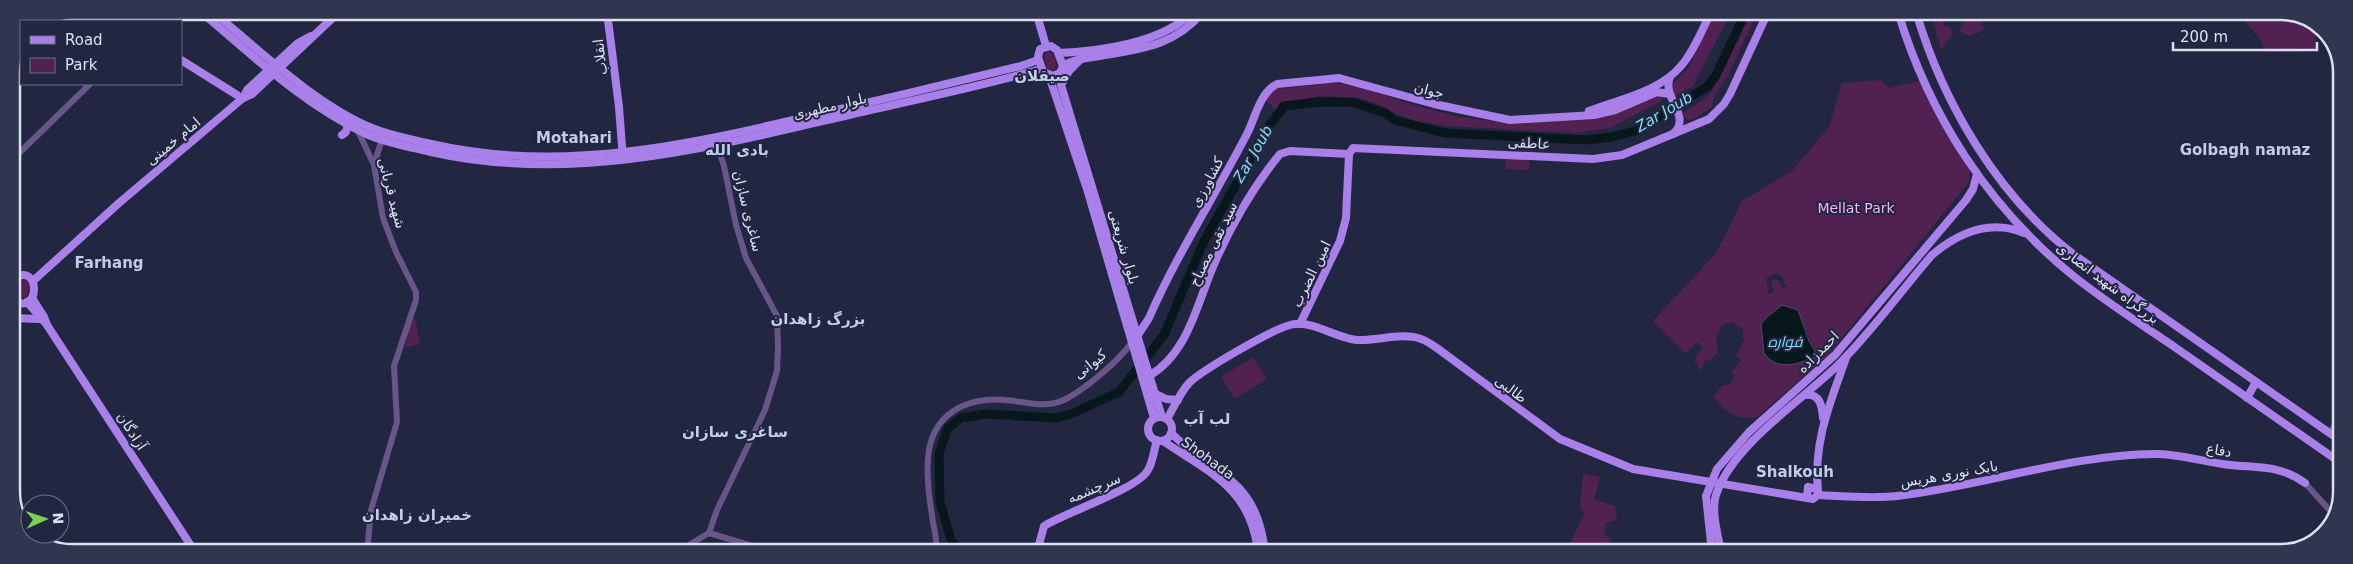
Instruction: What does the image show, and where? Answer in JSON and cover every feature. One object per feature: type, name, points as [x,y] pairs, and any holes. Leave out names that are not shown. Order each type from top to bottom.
[{"type":"main road","points":[[212,20],[357,129],[380,139],[462,154]]},
{"type":"main road","points":[[222,20],[275,69]]},
{"type":"main road","points":[[33,281],[240,96],[252,94],[298,43],[315,34],[330,20]]},
{"type":"main road","name":"انقلاب","points":[[608,20],[623,157]]},
{"type":"main road","points":[[1038,20],[1046,46]]},
{"type":"main road","points":[[1059,53],[1100,48],[1155,36],[1183,20]]},
{"type":"main road","points":[[1063,66],[1059,53],[1054,47],[1046,46],[1038,53],[1041,69],[1049,76],[1057,75],[1063,66],[1081,59],[1143,48],[1165,42],[1185,31],[1195,20]]},
{"type":"main road","name":"جوان","points":[[1584,114],[1613,104],[1670,77],[1682,66],[1707,20]]},
{"type":"main road","name":"عاطفی","points":[[1349,154],[1353,148],[1607,159],[1622,155],[1704,122],[1724,104],[1764,20]]},
{"type":"main road","name":"بزرگراه شهید انصاری","points":[[1901,20],[1915,61],[1933,102],[1977,174],[2028,235],[2084,284],[2333,457]]},
{"type":"main road","name":"بزرگراه شهید انصاری","points":[[1919,20],[1930,53],[1948,94],[1969,133],[1997,174],[2021,204],[2056,240],[2333,436]]},
{"type":"main road","points":[[1060,89],[1068,71],[1081,59]]},
{"type":"main road","name":"بلوار مطهری","points":[[720,142],[1021,66],[1038,60]]},
{"type":"main road","points":[[182,61],[240,96]]},
{"type":"main road","name":"بلوار مطهری","points":[[462,154],[521,164],[623,157],[720,142],[1041,69]]},
{"type":"main road","name":"بلوار شریعتی","points":[[1049,76],[1060,89],[1135,341],[1161,418]]},
{"type":"main road","points":[[1670,77],[1667,88],[1681,117],[1691,122],[1704,122]]},
{"type":"main road","name":"جوان","points":[[1269,88],[1287,82],[1339,78],[1434,104],[1510,120],[1584,114],[1594,115],[1615,110],[1657,92],[1669,94]]},
{"type":"main road","name":"کشاورزی","points":[[1135,341],[1269,88]]},
{"type":"main road","points":[[1933,102],[1948,94]]},
{"type":"main road","points":[[321,103],[382,132],[462,154]]},
{"type":"main road","points":[[1671,136],[1678,129],[1681,117]]},
{"type":"main road","points":[[342,135],[346,132],[348,123]]},
{"type":"main road","name":"سید تقی مصباح","points":[[1146,376],[1164,366],[1177,352],[1215,263],[1241,209],[1280,154],[1290,151],[1349,154]]},
{"type":"main road","name":"امین الضرب","points":[[1161,418],[1194,379],[1267,333],[1281,327],[1300,324],[1340,241],[1346,218],[1349,154]]},
{"type":"main road","name":"احمدزاده","points":[[1711,544],[1706,503],[1710,483],[1717,469],[1733,448],[1835,355],[1966,200],[1973,189],[1977,174]]},
{"type":"main road","name":"احمدزاده","points":[[1720,544],[1715,518],[1715,497],[1720,484],[1740,454],[1848,354],[1932,255],[1948,241],[1980,229],[1998,227],[2016,230],[2028,235]]},
{"type":"main road","points":[[1925,250],[1932,255]]},
{"type":"main road","points":[[20,275],[27,276],[33,281],[35,288],[29,300]]},
{"type":"main road","points":[[20,301],[29,300]]},
{"type":"main road","points":[[29,300],[39,319],[46,325]]},
{"type":"main road","points":[[29,300],[44,316],[46,325]]},
{"type":"main road","points":[[20,318],[39,319]]},
{"type":"main road","name":"طالبی","points":[[1300,324],[1355,340],[1410,336],[1423,339],[1560,439],[1633,469],[1720,484]]},
{"type":"main road","name":"آزادگان","points":[[46,325],[190,544]]},
{"type":"main road","name":"بلوار شریعتی","points":[[1135,341],[1135,355],[1154,393],[1161,418]]},
{"type":"main road","name":"احمدزاده","points":[[1823,420],[1848,354]]},
{"type":"main road","points":[[2247,398],[2256,382]]},
{"type":"main road","points":[[1154,393],[1166,399],[1178,400]]},
{"type":"main road","name":"احمدزاده","points":[[1805,395],[1812,394],[1821,403],[1823,420],[1818,493]]},
{"type":"main road","points":[[1161,418],[1172,426],[1171,433],[1160,440],[1152,438],[1148,431],[1149,424],[1161,418]]},
{"type":"main road","points":[[1766,418],[1772,424]]},
{"type":"main road","points":[[1171,433],[1184,445],[1232,479],[1258,515],[1264,544]]},
{"type":"main road","name":"سرچشمه","points":[[1039,544],[1044,526],[1068,513],[1133,485],[1144,476],[1160,440]]},
{"type":"main road","name":"Shohada","points":[[1160,440],[1223,481],[1240,500],[1251,517],[1257,544]]},
{"type":"main road","name":"دفاع","points":[[2083,462],[2137,455],[2169,454],[2220,463],[2270,467],[2290,472],[2305,483]]},
{"type":"main road","name":"بابک نوری هریس","points":[[1807,496],[1813,499],[1818,493],[1896,496],[2083,462]]},
{"type":"main road","points":[[1720,484],[1807,496],[1810,487],[1818,476]]},
{"type":"main road","points":[[1810,487],[1818,493]]},
{"type":"main road","points":[[1792,494],[1810,487]]},
{"type":"street","points":[[20,152],[89,85]]},
{"type":"street","name":"شهید قربانی","points":[[357,129],[359,137],[374,165],[383,218],[416,292],[416,300],[394,366],[397,422],[372,510],[368,544]]},
{"type":"street","points":[[359,137],[380,139],[374,165]]},
{"type":"street","name":"ساغری سازان","points":[[709,533],[717,510],[765,410],[777,371],[778,348],[777,316],[746,258],[736,225],[720,142]]},
{"type":"street","name":"کیوانی","points":[[935,544],[928,464],[933,436],[947,415],[963,404],[987,400],[1056,403],[1078,391],[1119,358],[1135,341]]},
{"type":"street","points":[[1119,358],[1135,355]]},
{"type":"street","points":[[2329,433],[2333,428]]},
{"type":"street","name":"دفاع","points":[[2305,483],[2329,510]]},
{"type":"street","points":[[690,544],[709,533],[746,544]]},
{"type":"green space","points":[[1711,20],[1727,20],[1693,86],[1673,97],[1669,88],[1689,67]]},
{"type":"green space","points":[[1746,20],[1754,20],[1727,77],[1714,97],[1712,107],[1694,119],[1688,120],[1684,117],[1684,112],[1707,97],[1718,81]]},
{"type":"green space","points":[[1932,20],[1942,20],[1945,26],[1950,27],[1953,35],[1941,49]]},
{"type":"green space","points":[[1964,20],[1980,20],[1984,30],[1969,36],[1960,32]]},
{"type":"green space","points":[[2244,20],[2291,21],[2307,27],[2315,34],[2316,51],[2265,52],[2261,40]]},
{"type":"green space","points":[[1048,51],[1053,53],[1057,67],[1052,71],[1047,69],[1044,55]]},
{"type":"green space","name":"Mellat Park","points":[[1881,80],[1889,88],[1919,81],[1970,168],[1969,182],[1829,354],[1757,417],[1737,417],[1727,411],[1713,397],[1723,385],[1729,385],[1735,376],[1731,373],[1741,360],[1736,356],[1744,341],[1742,328],[1731,322],[1721,326],[1716,339],[1718,352],[1709,361],[1706,359],[1701,371],[1694,360],[1703,348],[1696,342],[1686,354],[1653,321],[1717,252],[1742,201],[1792,171],[1829,127],[1842,83]],"holes":[[[1776,273],[1782,276],[1786,287],[1782,289],[1779,281],[1774,279],[1771,282],[1774,292],[1769,294],[1766,279]],[[1782,305],[1798,310],[1817,356],[1804,363],[1764,353],[1761,324]]]},
{"type":"green space","points":[[1331,83],[1362,87],[1407,103],[1455,116],[1511,124],[1583,119],[1660,94],[1663,100],[1610,128],[1575,133],[1446,126],[1410,120],[1375,103],[1358,98],[1319,96],[1282,103],[1276,110],[1264,99],[1271,91],[1279,89]]},
{"type":"green space","points":[[1506,158],[1529,160],[1529,170],[1505,169]]},
{"type":"green space","points":[[20,264],[32,288],[25,298],[20,298],[20,281],[28,281]]},
{"type":"green space","points":[[412,316],[416,322],[420,344],[405,348]]},
{"type":"green space","points":[[1253,357],[1267,379],[1235,399],[1221,377]]},
{"type":"green space","points":[[1583,474],[1600,477],[1594,499],[1615,506],[1617,520],[1606,523],[1605,536],[1610,537],[1611,544],[1570,544],[1584,514],[1580,504]]},
{"type":"water","name":"فواره","points":[[1782,305],[1798,310],[1809,341],[1818,356],[1790,365],[1782,365],[1770,359],[1764,353],[1761,324]]},
{"type":"waterway","name":"Zar Joub","points":[[954,544],[951,540],[940,502],[939,453],[948,428],[961,418],[986,414],[1056,418],[1071,414],[1119,392],[1164,335],[1203,243],[1267,129],[1284,106],[1319,102],[1352,102],[1385,113],[1394,120],[1445,133],[1587,140],[1612,137],[1638,130],[1708,86],[1716,75],[1742,20]]},
{"type":"district","name":"صیقلان","points":[[1042,76]]},
{"type":"district","name":"Motahari","points":[[574,138]]},
{"type":"district","name":"بادی الله","points":[[737,150]]},
{"type":"district","name":"Golbagh namaz","points":[[2245,150]]},
{"type":"district","name":"Farhang","points":[[109,263]]},
{"type":"district","name":"بزرگ زاهدان","points":[[818,319]]},
{"type":"district","name":"لب آب","points":[[1207,419]]},
{"type":"district","name":"ساغری سازان","points":[[735,432]]},
{"type":"district","name":"Shalkouh","points":[[1795,472]]},
{"type":"district","name":"خمیران زاهدان","points":[[417,515]]}]
